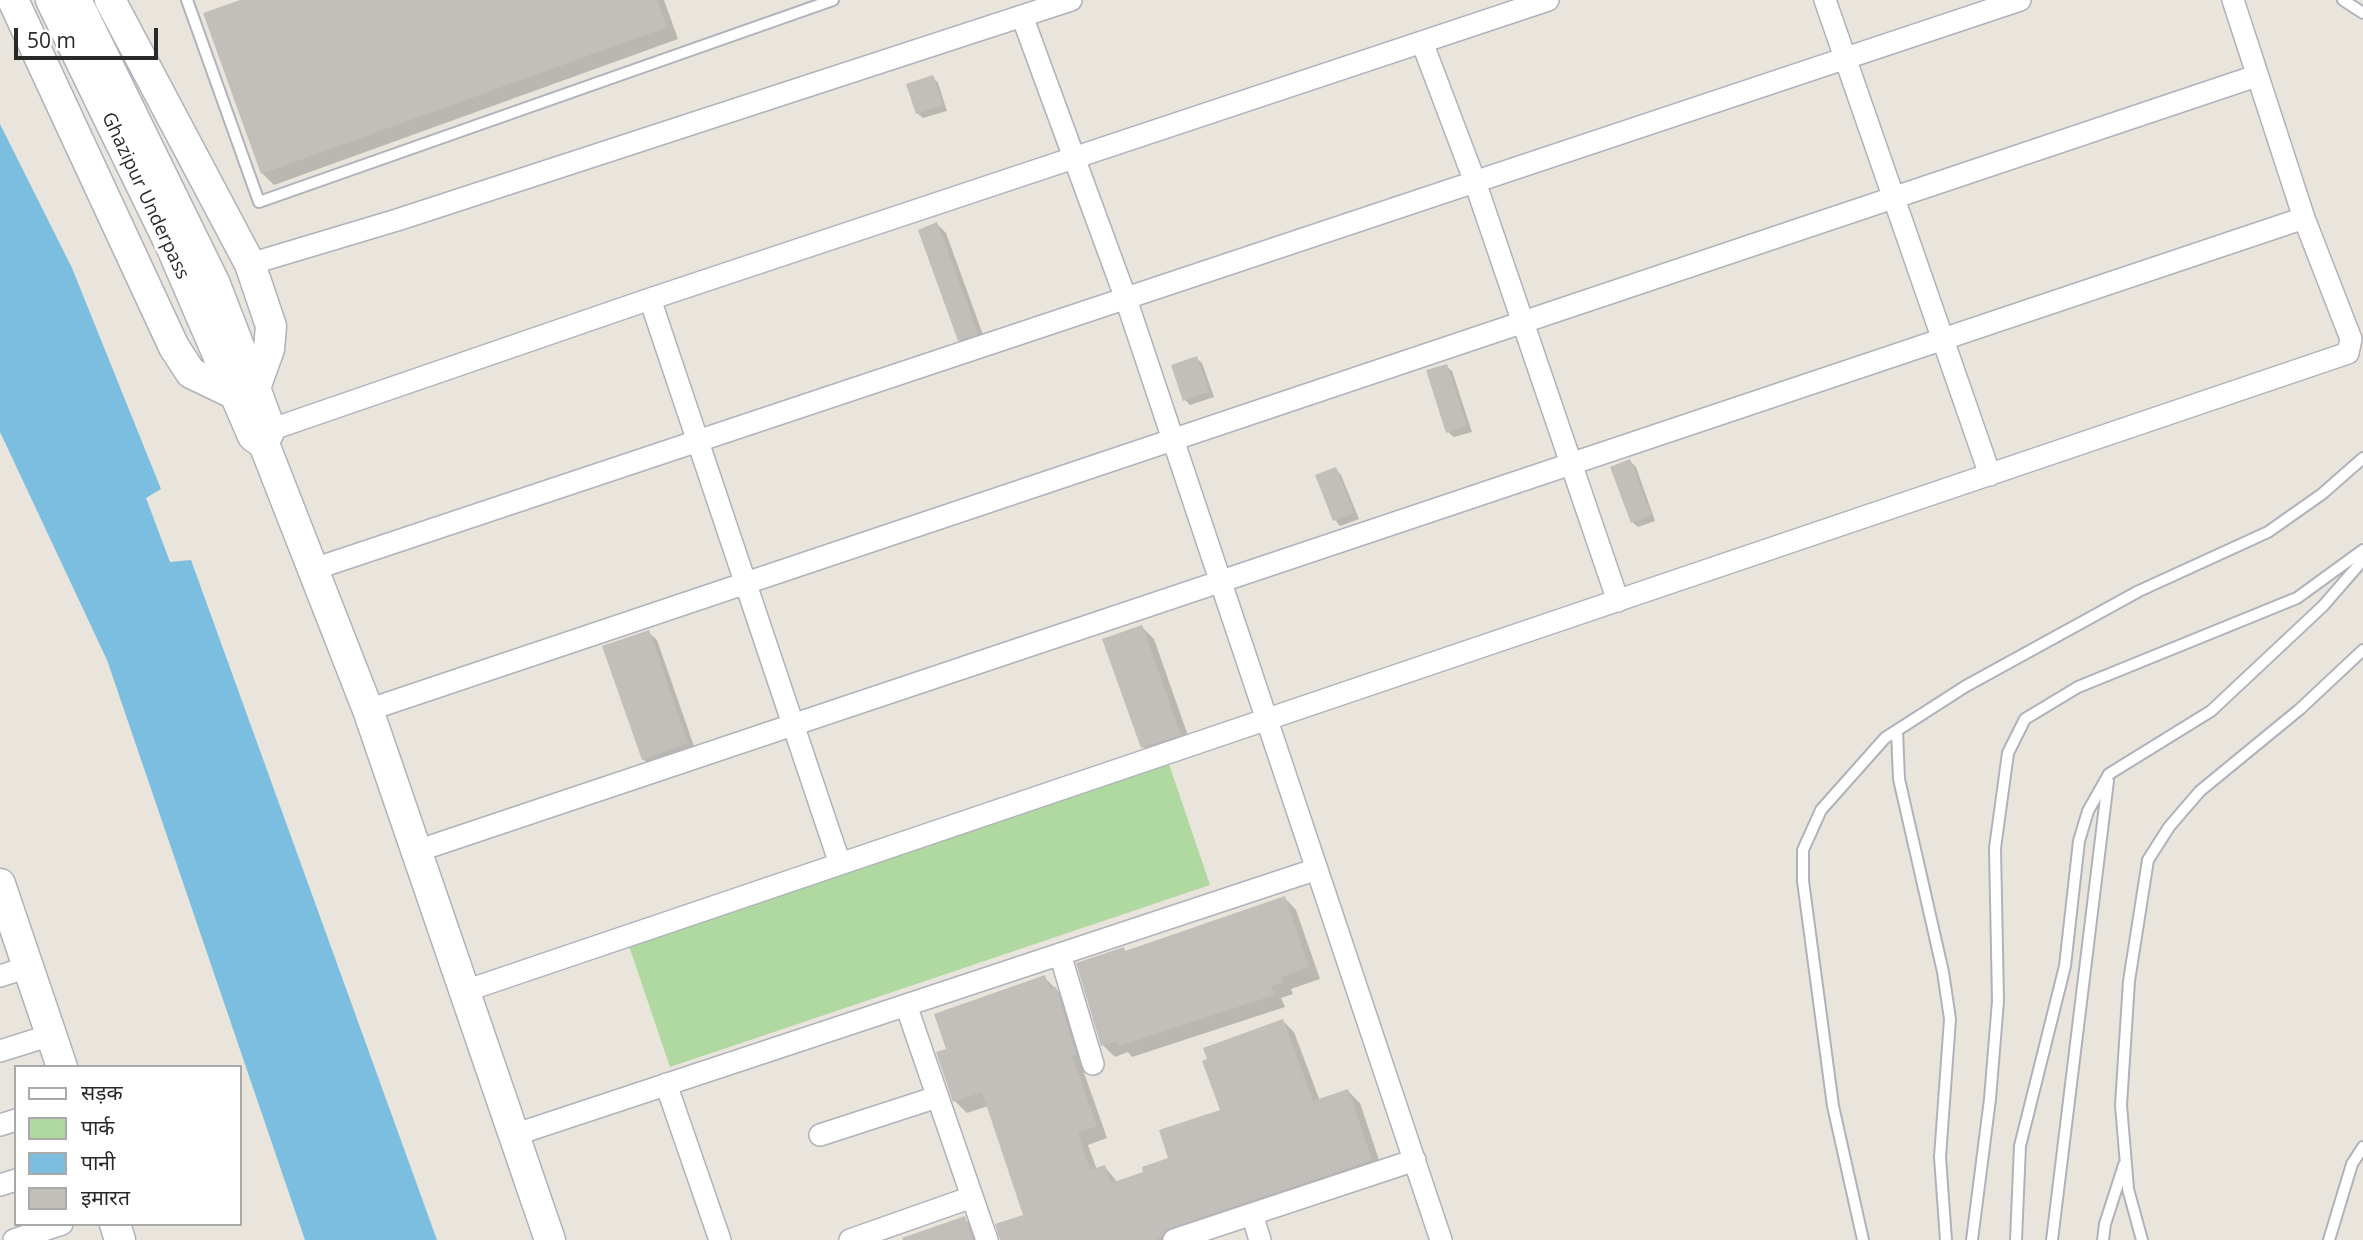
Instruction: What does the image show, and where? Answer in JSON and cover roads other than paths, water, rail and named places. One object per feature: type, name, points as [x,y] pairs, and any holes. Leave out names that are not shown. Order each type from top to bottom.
[{"type":"street","points":[[13,0],[174,347],[191,373],[245,391]]},
{"type":"street","name":"Ghazipur Underpass","points":[[51,0],[245,391]]},
{"type":"street","name":"Ghazipur Underpass","points":[[76,0],[214,282],[245,391]]},
{"type":"street","points":[[110,0],[250,264],[271,326],[269,349],[245,391]]},
{"type":"street","points":[[250,264],[397,220],[1071,0]]},
{"type":"street","points":[[262,436],[650,299],[1548,0]]},
{"type":"street","points":[[1825,0],[1990,475]]},
{"type":"street","points":[[311,570],[2020,0]]},
{"type":"street","points":[[465,992],[2348,353],[2351,339],[2304,218],[2233,0]]},
{"type":"street","points":[[1022,16],[1126,299],[1441,1240]]},
{"type":"street","points":[[1422,42],[1475,182],[1618,601]]},
{"type":"street","points":[[368,710],[2256,76]]},
{"type":"street","points":[[416,851],[2304,218]]},
{"type":"street","points":[[650,299],[841,864]]},
{"type":"street","points":[[245,391],[311,570],[368,710],[550,1240]]},
{"type":"street","points":[[514,1135],[1317,869]]},
{"type":"street","points":[[0,884],[14,971],[51,1035],[61,1065]]},
{"type":"street","points":[[1060,954],[1093,1064]]},
{"type":"street","points":[[906,1005],[987,1240]]},
{"type":"street","points":[[0,1051],[51,1035]]},
{"type":"street","points":[[666,1084],[720,1240]]},
{"type":"street","points":[[820,1135],[937,1097]]},
{"type":"street","points":[[1174,1240],[1415,1160]]},
{"type":"street","points":[[850,1240],[972,1196]]},
{"type":"street","points":[[1252,1214],[1260,1240]]},
{"type":"street","points":[[14,1240],[56,1226]]},
{"type":"lane","points":[[187,0],[259,202],[833,0]]},
{"type":"lane","points":[[2343,0],[2363,13]]},
{"type":"lane","points":[[1863,1240],[1833,1106],[1803,881],[1803,850],[1821,810],[1885,738],[1966,686],[2139,591],[2268,532],[2322,494],[2363,458]]},
{"type":"lane","points":[[1972,1240],[1990,1099],[1998,1001],[1995,848],[2008,753],[2025,719],[2078,687],[2297,598],[2363,550]]},
{"type":"lane","points":[[2016,1240],[2020,1146],[2065,967],[2079,841],[2088,811],[2109,774],[2211,711],[2323,606],[2363,560]]},
{"type":"lane","points":[[2142,1240],[2128,1189],[2121,1105],[2129,981],[2148,860],[2169,827],[2200,791],[2300,709],[2363,650]]},
{"type":"lane","points":[[1897,731],[1899,779],[1943,972],[1950,1019],[1940,1157],[1945,1240]]},
{"type":"lane","points":[[2052,1240],[2109,774]]},
{"type":"lane","points":[[2329,1240],[2352,1164],[2363,1147]]},
{"type":"lane","points":[[2103,1240],[2105,1224],[2126,1159]]},
{"type":"water","points":[[0,124],[72,268],[161,489],[146,498],[170,562],[191,560],[437,1240],[305,1240],[107,660],[0,432]]}]
